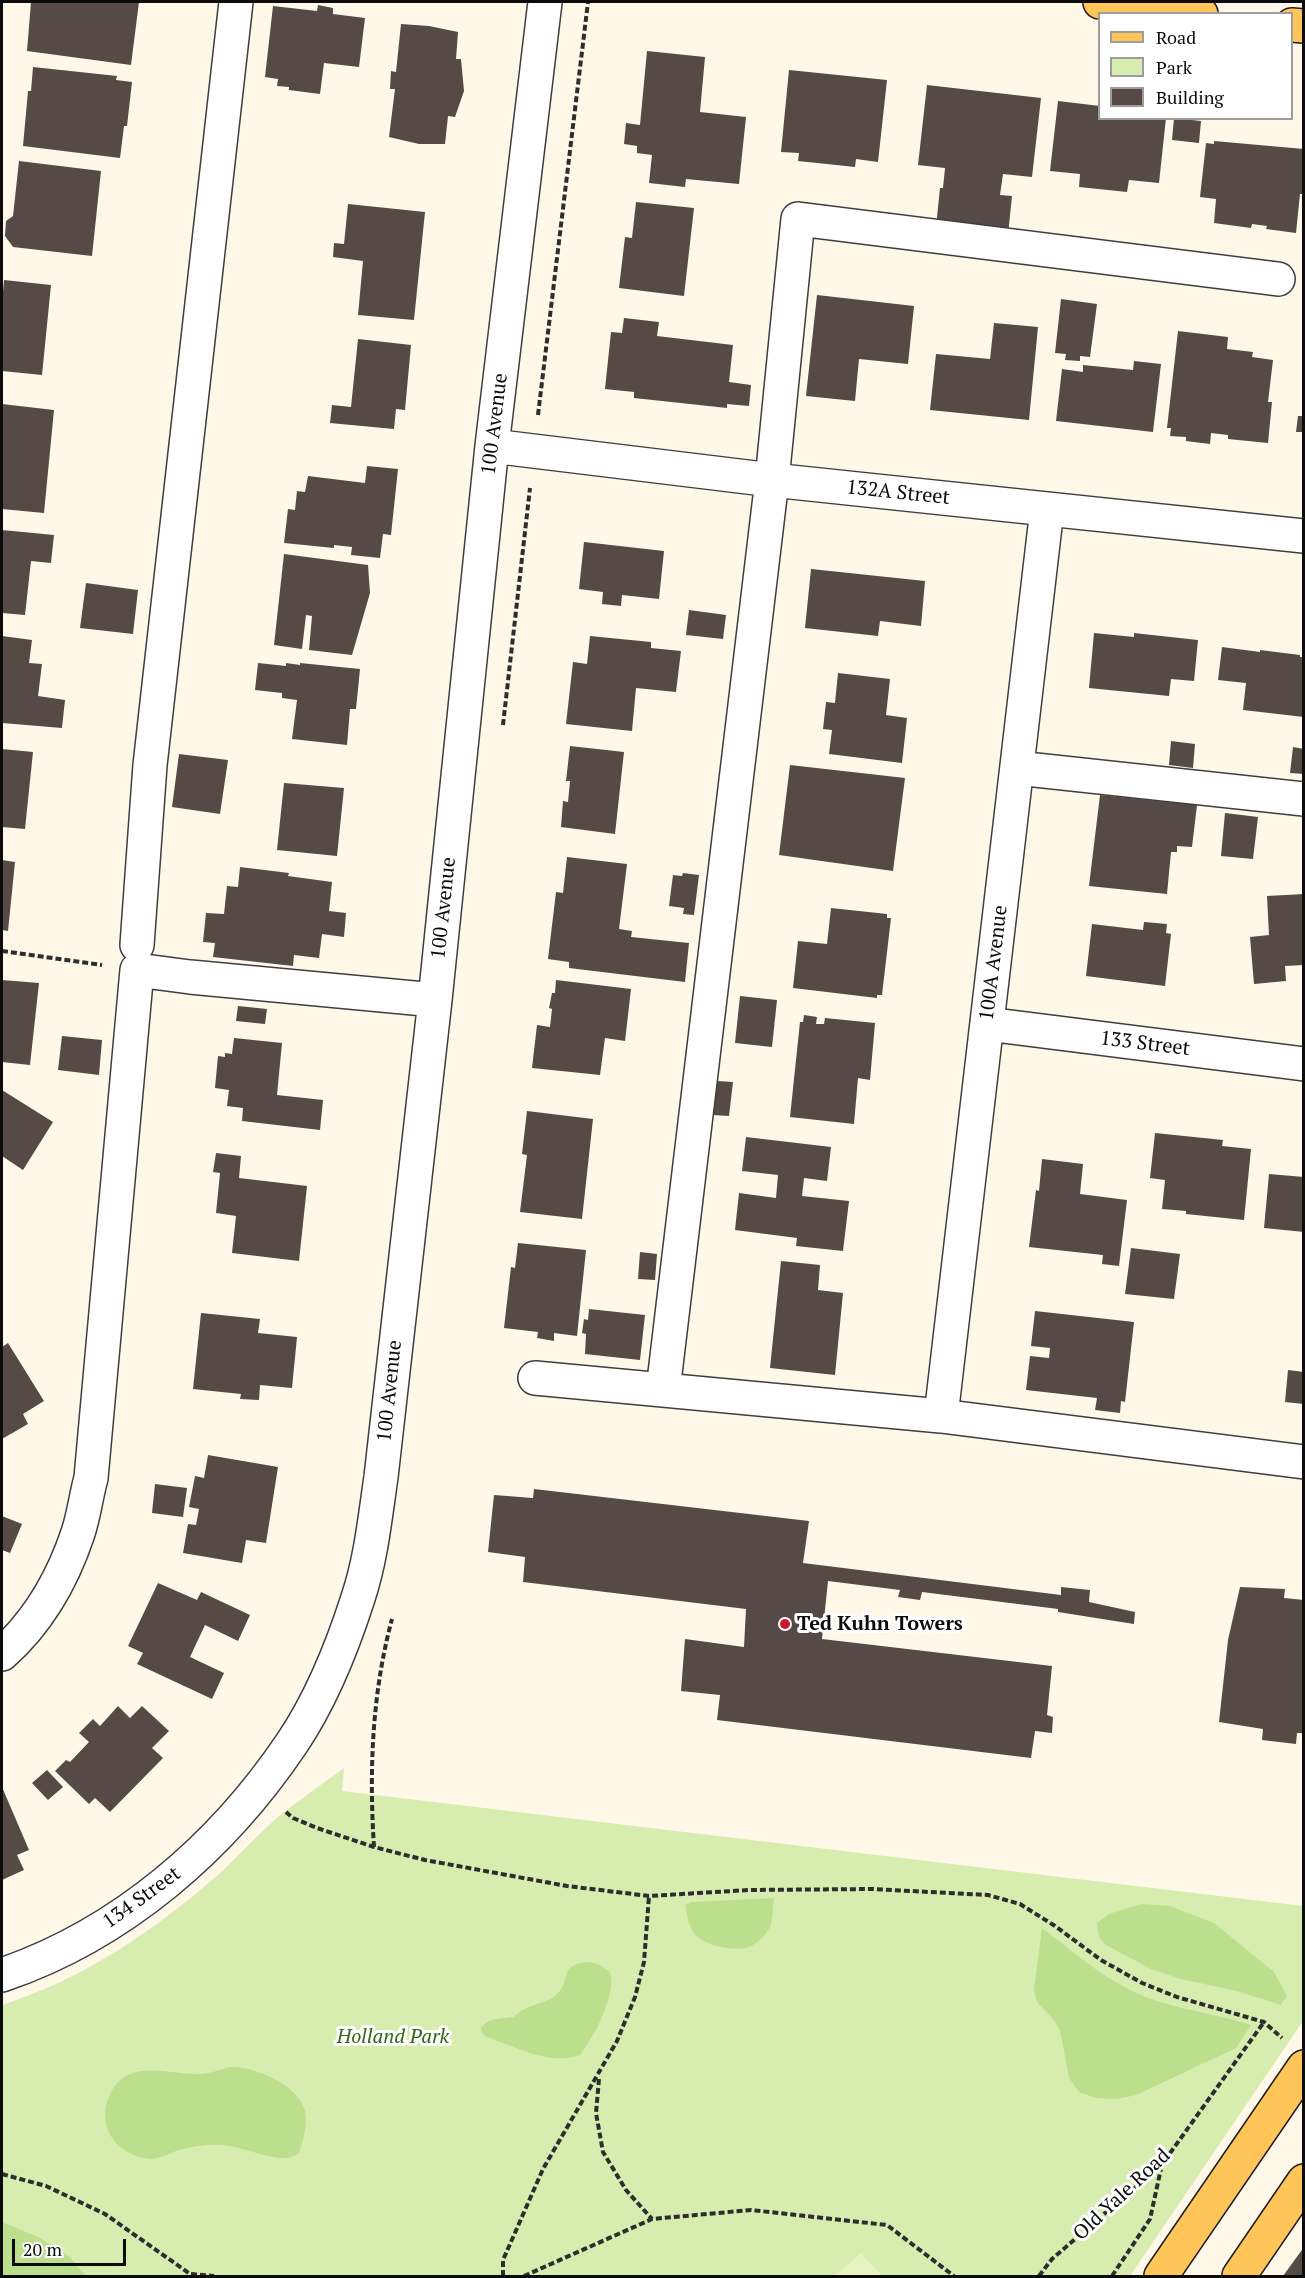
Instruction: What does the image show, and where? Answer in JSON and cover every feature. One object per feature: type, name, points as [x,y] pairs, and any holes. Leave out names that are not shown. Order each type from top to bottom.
[{"type":"main road","points":[[1100,2],[1157,5],[1191,12]]},
{"type":"main road","points":[[1161,2277],[1304,2067]]},
{"type":"main road","points":[[1239,2277],[1304,2181]]},
{"type":"street","points":[[136,945],[150,765],[236,2]]},
{"type":"street","name":"100 Avenue","points":[[258,1788],[292,1742],[339,1651],[359,1597],[371,1544],[381,1477],[435,1000],[492,446],[546,2]]},
{"type":"street","points":[[663,1390],[772,480],[798,219],[1278,279]]},
{"type":"street","name":"132A Street","points":[[492,446],[772,480],[1304,536]]},
{"type":"street","name":"100A Avenue","points":[[941,1416],[1047,509]]},
{"type":"street","points":[[1017,768],[1304,799]]},
{"type":"street","points":[[2,1654],[38,1614],[58,1579],[78,1532],[91,1479],[137,970],[435,1000]]},
{"type":"street","name":"133 Street","points":[[987,1024],[1304,1064]]},
{"type":"street","points":[[535,1378],[941,1416],[1304,1461]]},
{"type":"street","name":"134 Street","points":[[2,1975],[65,1949],[124,1915],[181,1871],[225,1828],[258,1788]]},
{"type":"path","points":[[539,409],[588,2]]},
{"type":"path","points":[[2,951],[102,965]]},
{"type":"path","points":[[374,1847],[372,1756],[379,1672]]},
{"type":"path","points":[[294,1818],[374,1847],[474,1871],[649,1896],[644,1962],[635,1996],[617,2041],[599,2075],[543,2169],[503,2260],[503,2277]]},
{"type":"path","name":"Old Yale Road","points":[[649,1896],[738,1891],[872,1889],[988,1895],[1020,1904],[1055,1926],[1101,1960],[1142,1983],[1177,1997],[1264,2022],[1163,2163],[1052,2259],[1039,2277]]},
{"type":"path","points":[[599,2075],[596,2113],[603,2152],[626,2190],[652,2219]]},
{"type":"path","points":[[1112,2277],[1150,2220],[1163,2163]]},
{"type":"path","points":[[2,2174],[46,2186],[105,2214],[192,2275],[214,2277]]},
{"type":"path","points":[[524,2277],[652,2219],[751,2210],[887,2225],[954,2277]]},
{"type":"green space","name":"Holland Park","points":[[344,1768],[342,1791],[1303,1906],[1303,2021],[1130,2276],[2,2276],[2,2005],[33,1994],[90,1967],[143,1934],[219,1874],[278,1817]]},
{"type":"green space","points":[[774,1898],[772,1920],[768,1930],[753,1945],[740,1949],[717,1946],[697,1937],[690,1925],[685,1905],[692,1902]]},
{"type":"green space","points":[[1141,1904],[1170,1906],[1214,1923],[1274,1972],[1287,1996],[1281,2005],[1151,1969],[1106,1945],[1099,1937],[1097,1923],[1109,1914]]},
{"type":"green space","points":[[1042,1928],[1095,1969],[1130,1990],[1159,2002],[1251,2025],[1236,2048],[1136,2095],[1117,2099],[1096,2098],[1079,2092],[1069,2078],[1060,2030],[1037,2002],[1034,1990]]},
{"type":"green space","points":[[591,1962],[610,1972],[610,1992],[603,2015],[592,2038],[580,2055],[568,2058],[545,2057],[483,2034],[481,2028],[484,2024],[496,2019],[514,2017],[524,2009],[552,1998],[561,1990],[569,1969],[580,1963]]},
{"type":"green space","points":[[229,2067],[239,2067],[274,2078],[301,2101],[306,2122],[299,2153],[290,2158],[280,2158],[228,2146],[210,2145],[179,2150],[149,2159],[120,2147],[108,2131],[105,2119],[107,2101],[120,2080],[129,2075],[149,2071],[202,2074]]},
{"type":"green space","points":[[2,2222],[38,2237],[69,2256],[86,2276],[2,2276]]},
{"type":"green space","points":[[861,2253],[882,2276],[834,2276]]},
{"type":"building","points":[[31,2],[139,2],[131,65],[27,51]]},
{"type":"building","points":[[318,5],[333,8],[333,14],[365,18],[359,67],[324,63],[320,94],[277,86],[278,79],[265,77],[273,6],[317,11]]},
{"type":"building","points":[[401,24],[429,26],[458,32],[456,59],[461,59],[464,91],[455,117],[448,116],[445,144],[419,144],[389,137],[395,89],[390,89],[391,71],[396,72]]},
{"type":"building","points":[[647,51],[705,57],[700,112],[746,117],[739,184],[686,179],[685,187],[649,183],[652,155],[637,153],[637,146],[624,144],[626,123],[640,125]]},
{"type":"building","points":[[33,67],[117,76],[116,80],[132,82],[127,126],[124,126],[120,158],[23,146],[28,91],[31,91]]},
{"type":"building","points":[[789,70],[887,80],[878,162],[856,159],[855,167],[798,161],[799,153],[781,152]]},
{"type":"building","points":[[927,85],[1041,98],[1032,177],[1003,174],[1000,195],[1012,196],[1008,235],[936,227],[940,188],[943,188],[945,168],[918,165]]},
{"type":"building","points":[[1058,101],[1098,106],[1098,120],[1166,120],[1159,183],[1129,180],[1127,192],[1079,187],[1080,174],[1050,171]]},
{"type":"building","points":[[1174,120],[1201,121],[1199,143],[1172,140]]},
{"type":"building","points":[[1214,141],[1304,149],[1304,190],[1303,194],[1300,194],[1296,233],[1266,229],[1267,226],[1252,224],[1251,228],[1214,223],[1216,199],[1200,197],[1206,143],[1214,144]]},
{"type":"building","points":[[19,161],[101,171],[92,256],[13,247],[5,236],[6,221],[13,216]]},
{"type":"building","points":[[636,202],[694,208],[684,296],[619,288],[625,237],[632,238]]},
{"type":"building","points":[[348,204],[425,212],[414,320],[358,315],[363,261],[333,257],[334,243],[344,244]]},
{"type":"building","points":[[4,280],[51,285],[42,375],[2,371]]},
{"type":"building","points":[[817,295],[914,306],[908,364],[859,359],[855,401],[806,396]]},
{"type":"building","points":[[1061,299],[1097,304],[1090,357],[1080,356],[1080,361],[1065,360],[1066,354],[1055,353]]},
{"type":"building","points":[[624,318],[659,322],[657,336],[733,345],[729,382],[751,385],[749,406],[727,404],[727,408],[634,398],[634,392],[605,389],[611,332],[622,333]]},
{"type":"building","points":[[994,323],[1038,327],[1029,420],[930,410],[936,354],[990,359]]},
{"type":"building","points":[[1178,331],[1228,337],[1227,349],[1253,352],[1252,357],[1273,360],[1268,402],[1272,402],[1268,443],[1228,439],[1228,435],[1211,433],[1210,444],[1186,441],[1186,437],[1170,436],[1171,428],[1167,428]]},
{"type":"building","points":[[358,339],[411,345],[405,410],[396,409],[394,429],[330,423],[332,405],[351,407]]},
{"type":"building","points":[[1134,361],[1161,364],[1153,432],[1056,421],[1062,369],[1083,372],[1083,365],[1133,370]]},
{"type":"building","points":[[2,404],[54,410],[44,513],[2,509]]},
{"type":"building","points":[[1298,416],[1304,416],[1304,432],[1296,432]]},
{"type":"building","points":[[367,466],[398,469],[391,535],[383,534],[380,558],[351,555],[352,547],[334,545],[334,548],[284,543],[288,509],[295,510],[297,491],[305,492],[308,476],[365,483]]},
{"type":"building","points":[[2,530],[54,535],[51,563],[31,561],[25,615],[2,613]]},
{"type":"building","points":[[584,542],[664,551],[659,599],[622,595],[621,606],[602,604],[603,592],[579,589]]},
{"type":"building","points":[[284,554],[368,565],[370,593],[352,655],[309,650],[312,616],[306,615],[302,649],[274,645]]},
{"type":"building","points":[[811,569],[925,581],[921,626],[880,621],[878,636],[805,628]]},
{"type":"building","points":[[86,583],[138,590],[133,634],[80,628]]},
{"type":"building","points":[[689,610],[726,615],[723,639],[686,635]]},
{"type":"building","points":[[1094,633],[1134,637],[1134,633],[1198,640],[1194,681],[1171,679],[1169,696],[1089,688]]},
{"type":"building","points":[[2,636],[32,640],[29,663],[42,664],[38,696],[65,700],[62,728],[2,723]]},
{"type":"building","points":[[590,636],[651,642],[651,648],[681,651],[676,692],[636,688],[632,731],[566,724],[573,662],[587,664]]},
{"type":"building","points":[[1222,647],[1304,657],[1304,717],[1243,710],[1246,683],[1218,680]]},
{"type":"building","points":[[258,663],[286,666],[286,663],[300,665],[300,663],[360,669],[356,709],[350,709],[347,745],[292,739],[297,700],[282,698],[282,693],[255,690]]},
{"type":"building","points":[[838,673],[890,679],[886,715],[907,718],[902,763],[829,754],[832,730],[823,729],[826,702],[835,703]]},
{"type":"building","points":[[1171,741],[1195,744],[1193,768],[1169,765]]},
{"type":"building","points":[[570,746],[624,752],[615,834],[561,827],[563,801],[568,802],[570,781],[566,781]]},
{"type":"building","points":[[1293,747],[1304,749],[1304,774],[1290,773]]},
{"type":"building","points":[[2,749],[33,752],[25,829],[2,827]]},
{"type":"building","points":[[179,754],[228,760],[220,814],[172,807]]},
{"type":"building","points":[[790,765],[905,778],[893,871],[779,855]]},
{"type":"building","points":[[284,783],[344,788],[337,856],[277,850]]},
{"type":"building","points":[[1100,795],[1197,805],[1192,847],[1177,846],[1177,852],[1171,852],[1167,894],[1089,886]]},
{"type":"building","points":[[1225,813],[1258,817],[1253,859],[1221,856]]},
{"type":"building","points":[[567,857],[627,864],[619,929],[632,931],[631,937],[689,943],[685,982],[569,968],[569,962],[548,959],[556,892],[563,893]]},
{"type":"building","points":[[2,860],[15,862],[8,931],[2,930]]},
{"type":"building","points":[[240,867],[289,873],[288,876],[332,882],[329,911],[346,913],[344,937],[322,934],[319,958],[294,955],[293,966],[213,957],[215,943],[203,942],[206,913],[224,914],[227,886],[238,887]]},
{"type":"building","points":[[683,873],[699,875],[694,915],[683,914],[684,908],[669,906],[673,875],[682,876]]},
{"type":"building","points":[[1304,894],[1304,965],[1285,966],[1286,981],[1254,984],[1250,937],[1269,935],[1267,896]]},
{"type":"building","points":[[831,908],[887,914],[887,918],[891,918],[882,995],[877,995],[877,998],[793,988],[798,941],[827,944]]},
{"type":"building","points":[[1144,922],[1167,924],[1166,933],[1171,934],[1165,986],[1086,976],[1092,924],[1143,930]]},
{"type":"building","points":[[2,980],[39,983],[30,1065],[2,1062]]},
{"type":"building","points":[[556,980],[631,989],[625,1041],[605,1038],[600,1075],[532,1068],[537,1025],[550,1027],[552,1009],[549,1008],[552,993],[555,993]]},
{"type":"building","points":[[740,996],[777,1000],[772,1047],[735,1043]]},
{"type":"building","points":[[238,1006],[267,1009],[265,1024],[236,1021]]},
{"type":"building","points":[[804,1015],[817,1017],[816,1024],[824,1024],[825,1018],[875,1023],[870,1080],[858,1078],[854,1124],[790,1117],[800,1022],[803,1022]]},
{"type":"building","points":[[62,1036],[102,1040],[99,1075],[58,1070]]},
{"type":"building","points":[[234,1038],[282,1043],[277,1095],[323,1100],[320,1130],[242,1121],[243,1108],[227,1106],[229,1090],[215,1088],[218,1056],[225,1057],[225,1053],[232,1054]]},
{"type":"building","points":[[717,1081],[733,1082],[729,1116],[713,1115]]},
{"type":"building","points":[[2,1090],[53,1122],[23,1170],[2,1156]]},
{"type":"building","points":[[527,1111],[593,1119],[582,1219],[520,1212],[527,1155],[522,1154]]},
{"type":"building","points":[[1155,1133],[1223,1140],[1222,1146],[1251,1149],[1244,1220],[1162,1209],[1165,1180],[1150,1178]]},
{"type":"building","points":[[746,1137],[831,1147],[827,1181],[804,1178],[802,1196],[849,1201],[843,1251],[796,1246],[797,1238],[735,1230],[739,1193],[776,1198],[778,1175],[742,1171]]},
{"type":"building","points":[[216,1153],[241,1156],[239,1178],[307,1186],[299,1261],[232,1253],[236,1216],[216,1213],[220,1173],[213,1172]]},
{"type":"building","points":[[1042,1159],[1083,1164],[1080,1194],[1127,1200],[1119,1266],[1102,1264],[1103,1255],[1029,1247]]},
{"type":"building","points":[[1269,1174],[1304,1177],[1304,1232],[1264,1228]]},
{"type":"building","points":[[518,1243],[586,1250],[577,1336],[554,1333],[554,1341],[537,1338],[538,1332],[504,1328],[511,1267],[515,1268]]},
{"type":"building","points":[[1131,1248],[1180,1254],[1174,1299],[1125,1294]]},
{"type":"building","points":[[640,1252],[657,1254],[655,1280],[638,1279]]},
{"type":"building","points":[[781,1261],[820,1265],[818,1290],[843,1293],[835,1375],[770,1368]]},
{"type":"building","points":[[589,1309],[645,1315],[640,1360],[585,1354],[586,1334],[582,1333],[584,1319],[588,1320]]},
{"type":"building","points":[[1035,1311],[1134,1322],[1125,1402],[1121,1401],[1120,1413],[1095,1410],[1097,1398],[1026,1390],[1030,1356],[1049,1358],[1050,1348],[1031,1346]]},
{"type":"building","points":[[201,1313],[260,1319],[258,1333],[297,1337],[292,1388],[260,1385],[259,1400],[240,1399],[241,1394],[193,1389]]},
{"type":"building","points":[[8,1343],[44,1401],[23,1414],[28,1424],[2,1439],[2,1347]]},
{"type":"building","points":[[1288,1370],[1304,1372],[1304,1404],[1285,1402]]},
{"type":"building","points":[[208,1455],[278,1467],[266,1543],[246,1540],[242,1563],[183,1553],[188,1524],[196,1525],[199,1509],[189,1507],[195,1476],[204,1478]]},
{"type":"building","points":[[155,1484],[187,1488],[183,1517],[152,1513]]},
{"type":"building","name":"Ted Kuhn Towers","points":[[534,1489],[809,1521],[803,1563],[1061,1595],[1061,1587],[1090,1590],[1089,1602],[1135,1612],[1134,1624],[1058,1612],[1058,1609],[922,1592],[920,1600],[898,1597],[900,1590],[828,1581],[822,1639],[1052,1666],[1047,1715],[1053,1717],[1052,1733],[1035,1731],[1031,1758],[717,1720],[720,1695],[681,1691],[685,1639],[744,1647],[746,1609],[523,1582],[525,1557],[488,1552],[494,1495],[533,1498]]},
{"type":"building","points":[[2,1516],[22,1524],[10,1553],[2,1550]]},
{"type":"building","points":[[158,1583],[197,1600],[201,1592],[250,1615],[238,1641],[205,1625],[190,1657],[224,1673],[212,1699],[137,1664],[143,1653],[128,1646]]},
{"type":"building","points":[[1240,1587],[1285,1589],[1284,1598],[1304,1600],[1304,1733],[1297,1733],[1296,1744],[1262,1740],[1263,1729],[1219,1722],[1228,1640]]},
{"type":"building","points":[[118,1706],[130,1718],[142,1706],[169,1731],[152,1748],[163,1758],[110,1812],[95,1798],[89,1804],[55,1771],[66,1760],[70,1762],[89,1742],[79,1733],[93,1719],[100,1726]]},
{"type":"building","points":[[47,1770],[63,1787],[48,1800],[32,1783]]},
{"type":"building","points":[[2,1787],[29,1850],[17,1855],[24,1870],[2,1880]]},
{"type":"building","points":[[1304,2247],[1304,2276],[1283,2276]]},
{"type":"place","name":"Ted Kuhn Towers","points":[[785,1624]]}]
